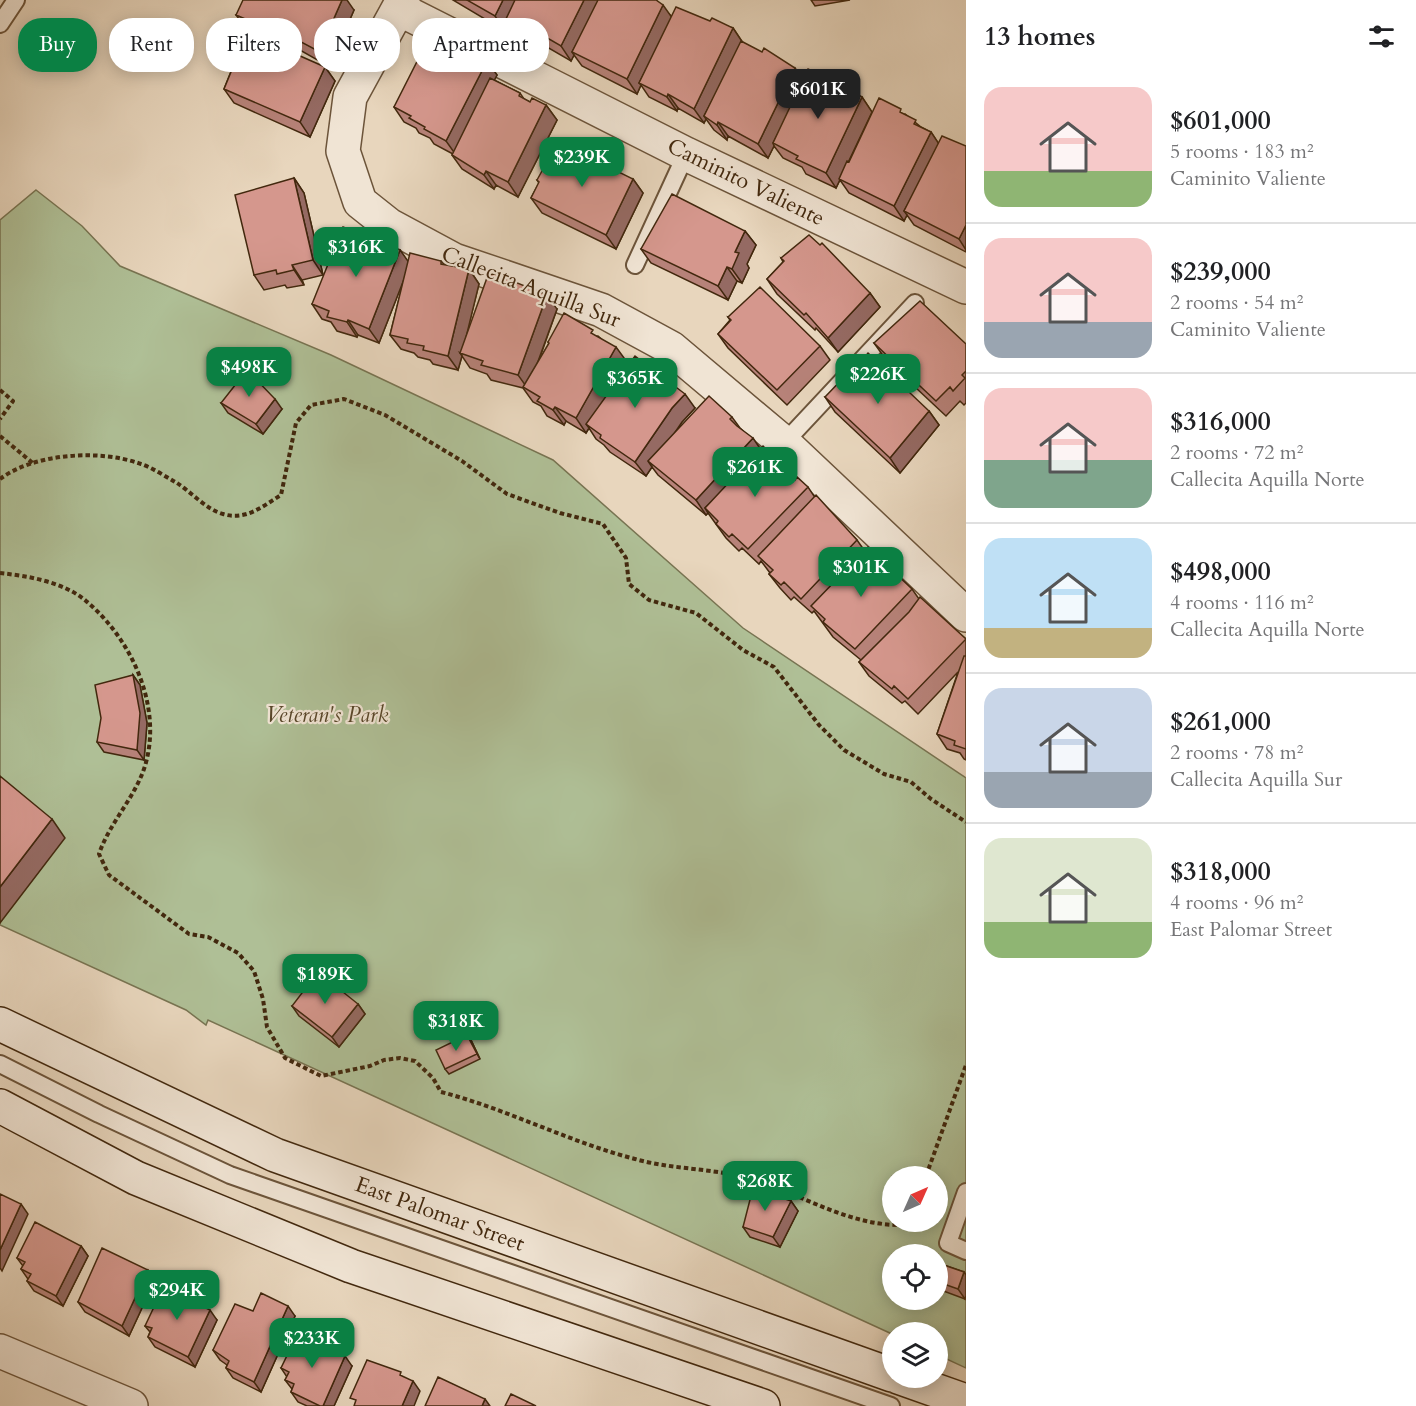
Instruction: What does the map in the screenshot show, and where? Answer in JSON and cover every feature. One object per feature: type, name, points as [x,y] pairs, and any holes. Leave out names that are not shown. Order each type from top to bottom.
[{"type":"main road","name":"Caminito Valiente","points":[[401,4],[686,154],[966,287]]},
{"type":"main road","name":"Callecita Aquilla Sur","points":[[401,4],[350,97],[343,152],[360,202],[389,225],[454,260],[601,310],[671,348],[784,443],[966,615]]},
{"type":"main road","name":"East Palomar Street","points":[[0,1024],[275,1155],[882,1371]]},
{"type":"main road","points":[[0,1106],[136,1178],[351,1266],[763,1406]]},
{"type":"main road","points":[[0,1351],[131,1406]]},
{"type":"main road","points":[[929,1388],[966,1401]]},
{"type":"lane","points":[[0,24],[15,0]]},
{"type":"lane","points":[[635,265],[686,154]]},
{"type":"lane","points":[[784,443],[915,303]]},
{"type":"lane","points":[[0,1064],[99,1114],[230,1175],[891,1406]]},
{"type":"lane","points":[[966,1192],[948,1243],[966,1251]]},
{"type":"path","points":[[0,390],[13,401],[0,419]]},
{"type":"path","points":[[0,479],[11,471],[71,455],[141,464],[178,484],[222,514],[249,515],[281,495],[296,423],[311,405],[344,399],[394,421],[462,461],[507,494],[560,513],[603,524],[626,558],[629,584],[642,595],[649,600],[696,613],[743,651],[774,668],[819,725],[844,750],[884,774],[911,782],[931,799],[966,822]]},
{"type":"path","points":[[0,436],[34,464]]},
{"type":"path","points":[[0,573],[27,576],[85,600],[119,638],[146,690],[150,724],[144,768],[134,792],[103,842],[99,854],[109,876],[189,934],[208,937],[238,953],[254,970],[263,999],[267,1027],[285,1058],[321,1076],[370,1066],[384,1060],[400,1058],[415,1061],[433,1077],[441,1092],[634,1159],[686,1170],[721,1172],[755,1180],[873,1225],[882,1225]]},
{"type":"path","points":[[930,1166],[966,1065]]},
{"type":"green space","name":"Veteran's Park","points":[[36,190],[82,226],[120,266],[331,355],[553,460],[743,628],[966,778],[966,1368],[948,1360],[948,1322],[882,1322],[882,1329],[208,1020],[206,1025],[186,1010],[0,925],[0,220]]},
{"type":"building","points":[[243,0],[342,0],[334,18],[314,18],[314,49],[302,42],[302,18],[243,18],[236,15]]},
{"type":"building","points":[[467,0],[503,0],[495,16]]},
{"type":"building","points":[[515,0],[584,0],[561,46],[549,39],[549,18],[506,18]]},
{"type":"building","points":[[598,0],[656,0],[663,5],[627,79],[572,52]]},
{"type":"building","points":[[676,7],[710,21],[712,18],[733,28],[694,109],[668,94],[667,97],[639,83]]},
{"type":"building","points":[[741,41],[762,52],[764,48],[795,68],[758,144],[718,122],[717,125],[704,116]]},
{"type":"building","points":[[302,57],[314,62],[314,72],[323,72],[300,122],[224,89],[231,72],[302,72]]},
{"type":"building","points":[[808,69],[830,80],[832,76],[846,83],[843,88],[862,97],[826,173],[796,159],[798,156],[773,143]]},
{"type":"building","points":[[412,71],[481,72],[446,141],[424,129],[425,127],[409,118],[411,116],[394,107]]},
{"type":"building","points":[[490,78],[520,93],[519,96],[530,102],[532,98],[546,105],[508,182],[486,171],[484,175],[452,155]]},
{"type":"building","points":[[879,98],[901,109],[900,112],[916,120],[914,124],[931,132],[894,206],[839,179]]},
{"type":"building","points":[[942,136],[966,146],[966,225],[959,239],[904,211]]},
{"type":"building","points":[[558,142],[633,179],[606,235],[531,198],[539,182],[537,180]]},
{"type":"building","points":[[294,178],[313,260],[292,265],[294,270],[277,274],[276,270],[254,275],[235,195]]},
{"type":"building","points":[[672,194],[745,231],[735,252],[739,253],[732,269],[727,267],[718,286],[641,249]]},
{"type":"building","points":[[343,227],[400,250],[369,329],[348,320],[347,322],[327,317],[329,311],[312,304]]},
{"type":"building","points":[[809,235],[820,245],[822,243],[870,293],[828,338],[806,313],[804,315],[767,279],[784,261],[781,258]]},
{"type":"building","points":[[410,253],[441,261],[441,264],[469,269],[448,356],[423,350],[424,346],[407,343],[408,339],[390,335]]},
{"type":"building","points":[[495,274],[547,295],[518,375],[481,365],[483,361],[460,353],[488,275]]},
{"type":"building","points":[[760,287],[820,346],[777,390],[718,334],[731,320],[728,317]]},
{"type":"building","points":[[920,301],[966,344],[966,371],[962,375],[965,378],[953,391],[950,387],[936,401],[905,372],[907,370],[901,365],[899,367],[874,343]]},
{"type":"building","points":[[564,313],[593,330],[591,333],[616,347],[576,418],[555,407],[553,410],[537,401],[540,397],[523,387]]},
{"type":"building","points":[[868,353],[929,411],[890,458],[825,397],[847,374],[849,376]]},
{"type":"building","points":[[635,356],[685,394],[672,408],[635,462],[600,438],[601,435],[586,424]]},
{"type":"building","points":[[247,370],[275,399],[256,424],[221,403]]},
{"type":"building","points":[[709,396],[732,417],[730,419],[737,426],[753,438],[696,500],[648,461]]},
{"type":"building","points":[[763,446],[795,480],[797,477],[808,487],[748,549],[732,534],[729,537],[705,508]]},
{"type":"building","points":[[816,495],[857,540],[801,599],[784,582],[781,585],[769,574],[773,570],[758,556]]},
{"type":"building","points":[[868,547],[912,589],[855,649],[823,622],[825,619],[811,606]]},
{"type":"building","points":[[920,597],[966,639],[908,699],[894,686],[892,689],[859,662],[909,612]]},
{"type":"building","points":[[964,656],[966,656],[966,749],[954,745],[955,741],[937,734]]},
{"type":"building","points":[[133,675],[140,713],[137,750],[97,742],[101,718],[95,685]]},
{"type":"building","points":[[0,776],[52,819],[0,887]]},
{"type":"building","points":[[318,972],[358,1004],[332,1037],[292,1006]]},
{"type":"building","points":[[467,1035],[477,1054],[445,1069],[436,1050]]},
{"type":"building","points":[[753,1188],[791,1201],[773,1237],[743,1227]]},
{"type":"building","points":[[0,1194],[21,1204],[0,1250]]},
{"type":"building","points":[[35,1222],[81,1246],[56,1296],[27,1281],[31,1274],[21,1269],[25,1262],[17,1258]]},
{"type":"building","points":[[102,1248],[148,1270],[122,1326],[78,1302]]},
{"type":"building","points":[[948,1266],[964,1272],[958,1289],[948,1286]]},
{"type":"building","points":[[163,1288],[197,1300],[196,1303],[210,1310],[188,1357],[148,1337],[152,1328],[145,1326]]},
{"type":"building","points":[[261,1293],[288,1306],[254,1382],[226,1368],[229,1361],[213,1350],[235,1304],[253,1311]]},
{"type":"building","points":[[298,1333],[345,1356],[323,1406],[291,1392],[294,1384],[285,1380],[289,1372],[281,1368]]},
{"type":"building","points":[[367,1360],[401,1372],[400,1375],[413,1381],[402,1406],[354,1406],[356,1400],[350,1398]]},
{"type":"building","points":[[438,1377],[485,1399],[482,1406],[425,1406]]},
{"type":"building","points":[[511,1394],[536,1406],[505,1406]]}]
